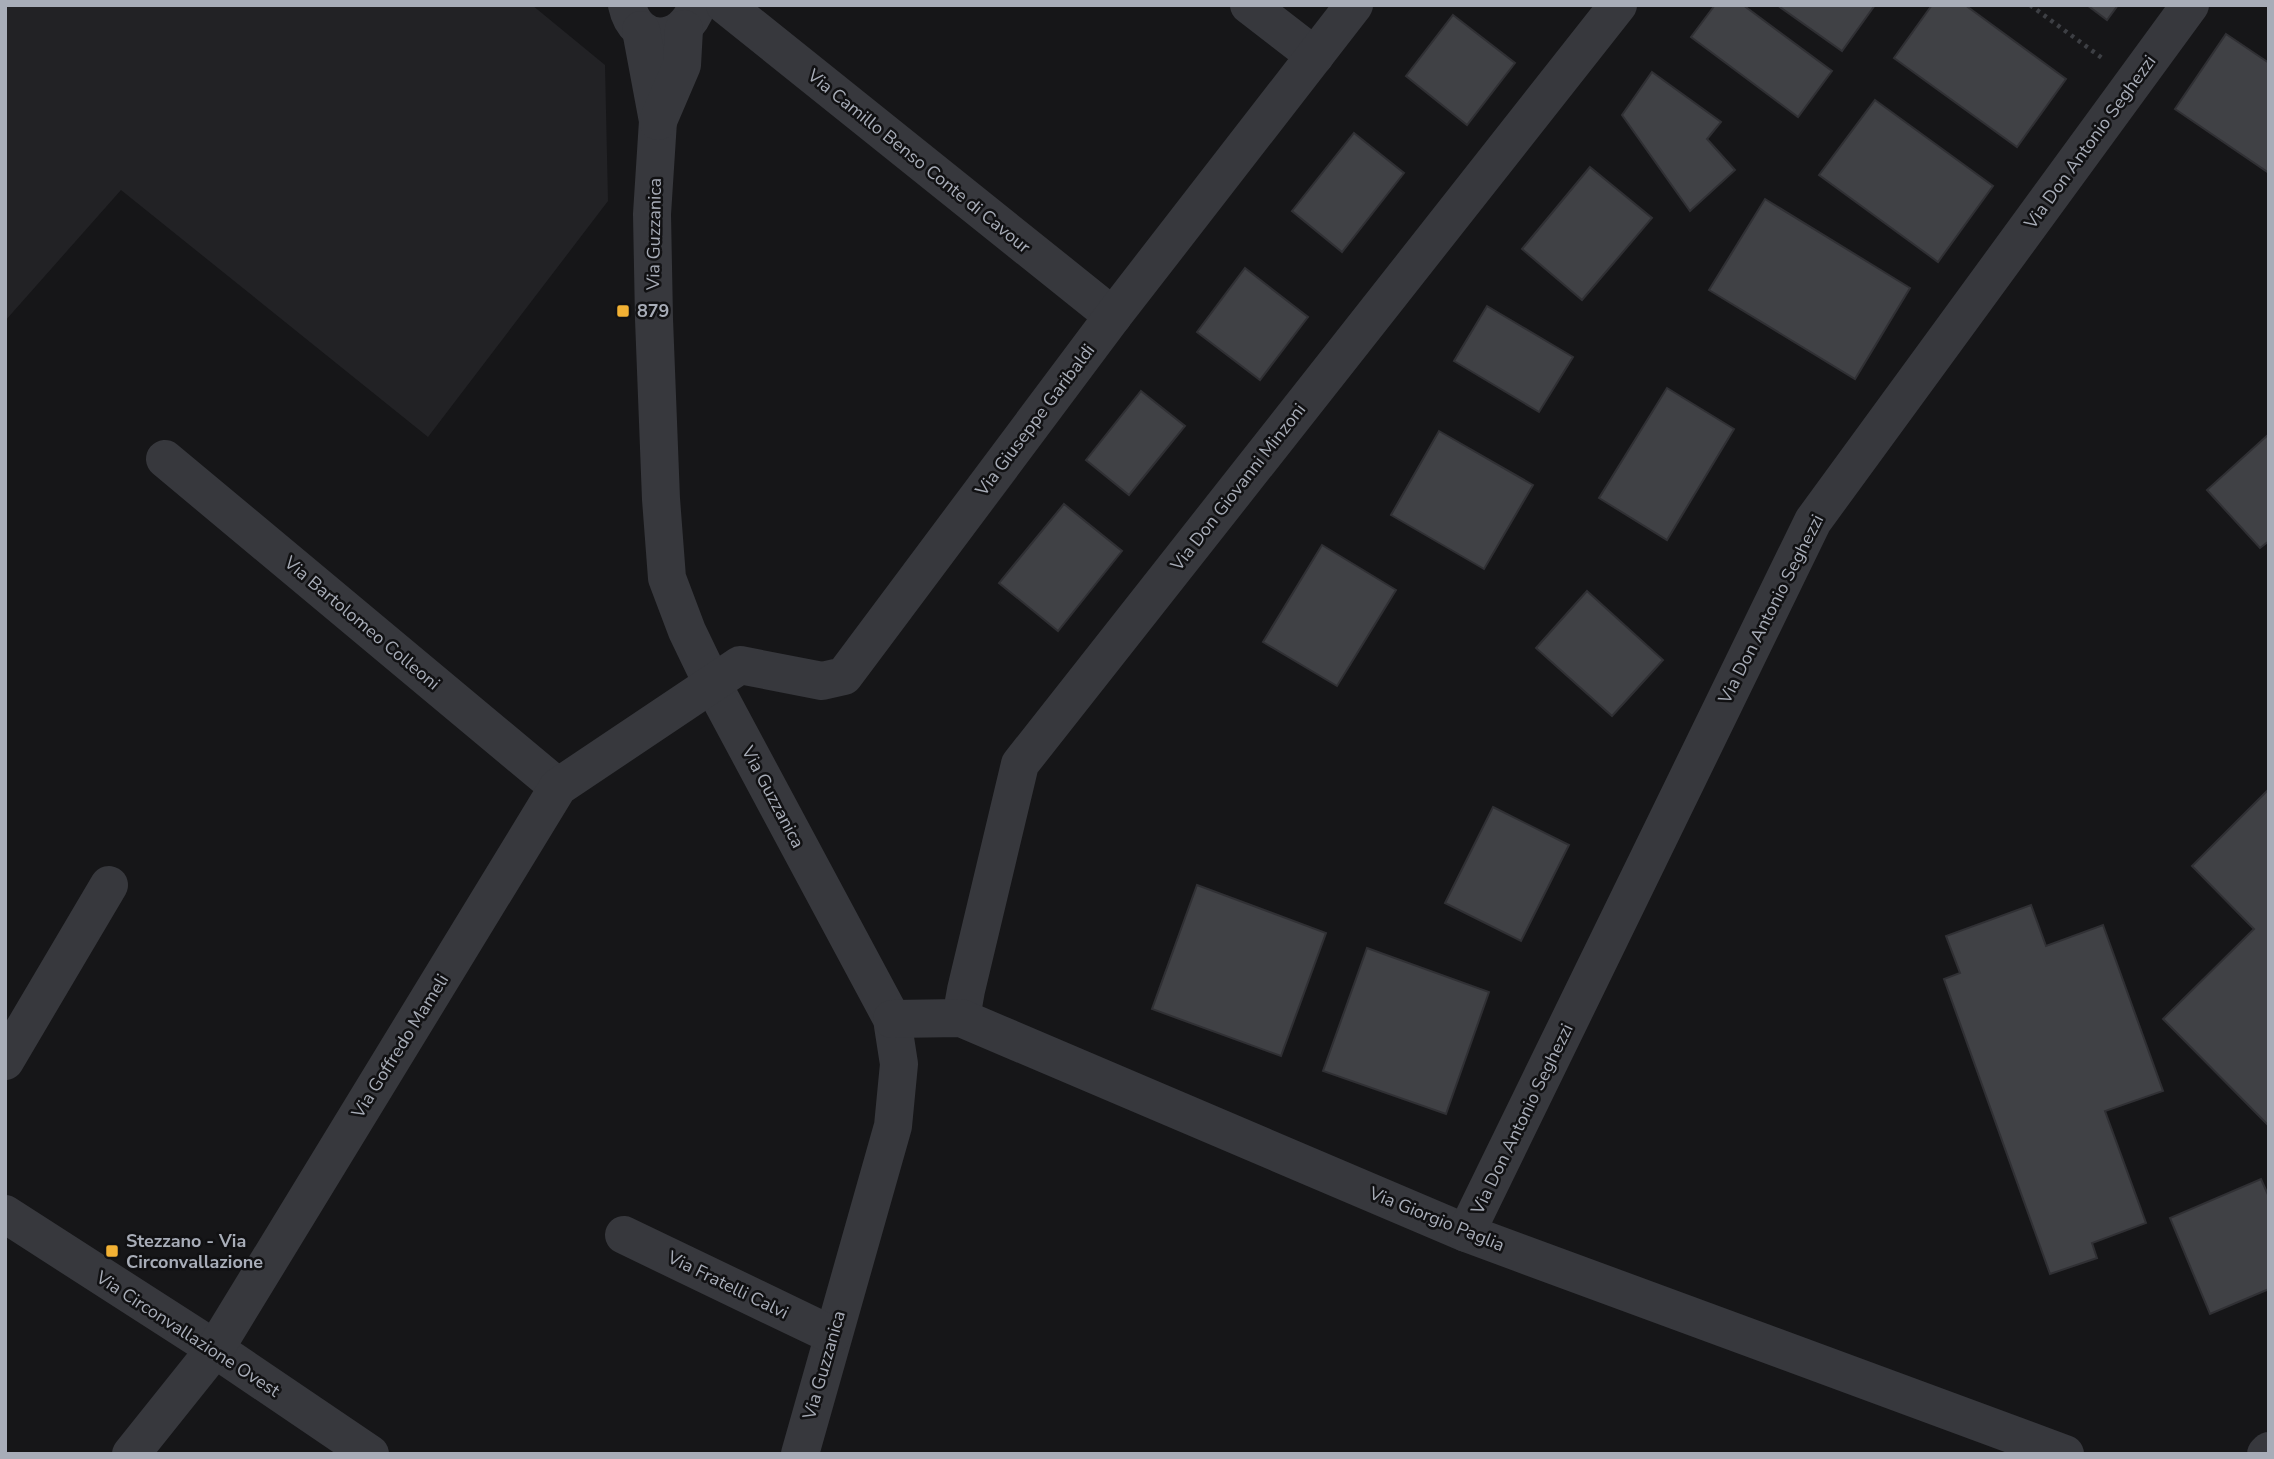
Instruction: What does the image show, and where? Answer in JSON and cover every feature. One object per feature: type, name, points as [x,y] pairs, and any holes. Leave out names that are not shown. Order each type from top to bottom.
[{"type":"street","name":"Via Camillo Benso Conte di Cavour","points":[[724,5],[1112,316]]},
{"type":"street","points":[[1249,5],[1315,56]]},
{"type":"street","name":"Via Giuseppe Garibaldi","points":[[713,685],[740,665],[822,681],[844,676],[1112,316],[1354,5]]},
{"type":"street","name":"Via Don Giovanni Minzoni","points":[[961,1018],[1020,764],[1618,5]]},
{"type":"street","name":"Via Don Antonio Seghezzi","points":[[1466,1233],[1813,521],[2190,5]]},
{"type":"street","points":[[634,18],[663,37],[691,17]]},
{"type":"street","name":"Via Guzzanica","points":[[658,121],[682,65],[691,17]]},
{"type":"street","name":"Via Guzzanica","points":[[634,18],[658,121],[652,214],[653,284],[661,499],[667,578],[687,631],[713,685],[892,1019],[899,1064],[893,1126],[800,1454]]},
{"type":"street","name":"Via Bartolomeo Colleoni","points":[[165,459],[558,787]]},
{"type":"street","name":"Via Goffredo Mameli","points":[[131,1454],[215,1349],[558,787],[713,685]]},
{"type":"street","points":[[5,1061],[109,885]]},
{"type":"street","name":"Via Giorgio Paglia","points":[[892,1019],[961,1018],[1466,1233],[2065,1454]]},
{"type":"street","name":"Via Circonvallazione Ovest","points":[[5,1214],[215,1349],[370,1454]]},
{"type":"street","name":"Via Fratelli Calvi","points":[[624,1235],[832,1335]]},
{"type":"path","points":[[2030,5],[2134,81]]},
{"type":"shaded area","points":[[5,5],[532,5],[605,65],[608,201],[428,437],[121,190],[5,321]]},
{"type":"building","points":[[1715,5],[1743,5],[1832,71],[1798,117],[1691,37]]},
{"type":"building","points":[[1777,5],[1875,5],[1842,51]]},
{"type":"building","points":[[1932,5],[1965,5],[2066,79],[2017,147],[1894,58]]},
{"type":"building","points":[[2087,5],[2118,5],[2107,20]]},
{"type":"building","points":[[1453,15],[1515,63],[1467,125],[1406,76]]},
{"type":"building","points":[[2226,34],[2269,63],[2269,173],[2175,109]]},
{"type":"building","points":[[1652,72],[1721,122],[1707,139],[1735,170],[1690,211],[1622,115]]},
{"type":"building","points":[[1875,100],[1993,186],[1938,262],[1819,175]]},
{"type":"building","points":[[1354,133],[1404,173],[1342,252],[1292,211]]},
{"type":"building","points":[[1590,167],[1652,218],[1582,300],[1522,249]]},
{"type":"building","points":[[1765,199],[1910,288],[1855,379],[1709,290]]},
{"type":"building","points":[[1245,268],[1308,317],[1260,380],[1197,332]]},
{"type":"building","points":[[1487,306],[1573,357],[1539,412],[1454,361]]},
{"type":"building","points":[[1667,388],[1734,429],[1667,540],[1599,498]]},
{"type":"building","points":[[1141,391],[1185,426],[1129,495],[1086,460]]},
{"type":"building","points":[[1439,431],[1533,485],[1484,569],[1391,515]]},
{"type":"building","points":[[2269,434],[2269,541],[2260,548],[2207,490]]},
{"type":"building","points":[[1064,504],[1122,551],[1058,631],[999,583]]},
{"type":"building","points":[[1322,545],[1396,590],[1337,686],[1263,642]]},
{"type":"building","points":[[1587,591],[1663,660],[1612,716],[1536,648]]},
{"type":"building","points":[[2269,789],[2269,1126],[2163,1019],[2254,929],[2192,866]]},
{"type":"building","points":[[1493,807],[1569,845],[1521,941],[1445,903]]},
{"type":"building","points":[[1197,885],[1326,933],[1281,1056],[1152,1009]]},
{"type":"building","points":[[2031,905],[2046,946],[2103,925],[2163,1091],[2105,1111],[2146,1223],[2092,1243],[2097,1258],[2050,1274],[1944,979],[1960,973],[1946,936]]},
{"type":"building","points":[[1367,948],[1489,992],[1446,1114],[1323,1071]]},
{"type":"building","points":[[2261,1179],[2269,1197],[2269,1289],[2210,1314],[2170,1218]]},
{"type":"place","name":"879","points":[[623,311]]},
{"type":"place","name":"Stezzano - Via Circonvallazione","points":[[112,1251]]}]
